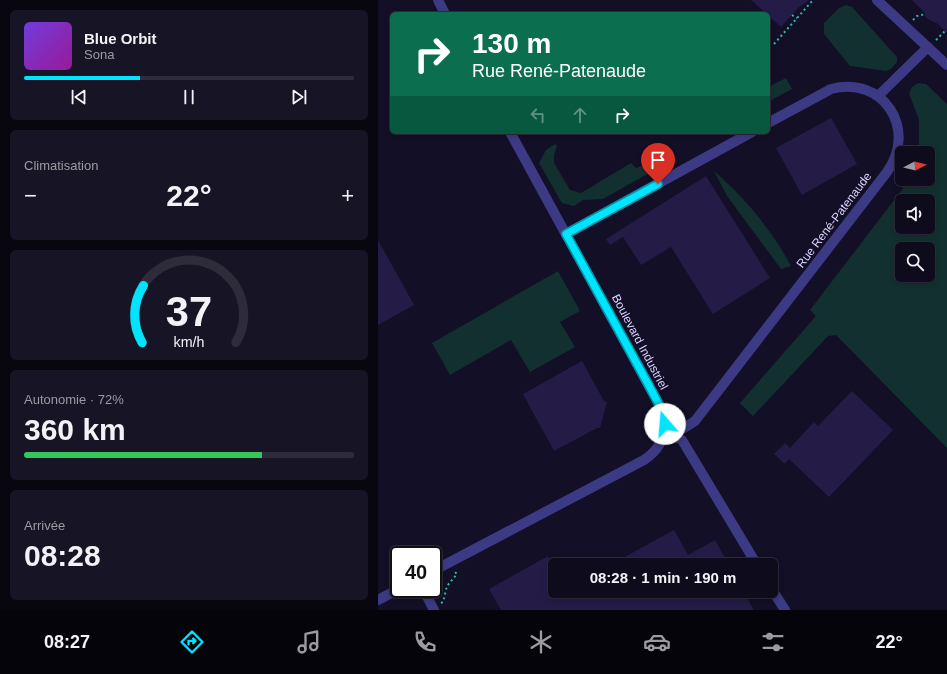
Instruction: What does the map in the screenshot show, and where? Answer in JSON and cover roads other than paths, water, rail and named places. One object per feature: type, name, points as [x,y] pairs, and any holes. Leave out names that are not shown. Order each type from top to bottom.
[{"type":"street","points":[[438,0],[444,12]]},
{"type":"street","points":[[877,0],[947,65]]},
{"type":"street","points":[[878,96],[928,48]]},
{"type":"street","name":"Rue René-Patenaude","points":[[664,430],[684,428],[695,421],[892,165],[899,147],[898,128],[891,110],[878,96],[858,88],[836,88],[825,91],[770,122]]},
{"type":"street","name":"Boulevard Industriel","points":[[442,565],[644,460],[659,445],[664,430],[662,410],[511,134]]},
{"type":"street","points":[[566,234],[748,134]]},
{"type":"street","points":[[664,430],[682,440],[753,558]]},
{"type":"street","points":[[378,600],[390,594]]},
{"type":"street","points":[[427,598],[434,610]]},
{"type":"street","points":[[777,598],[785,610]]}]
